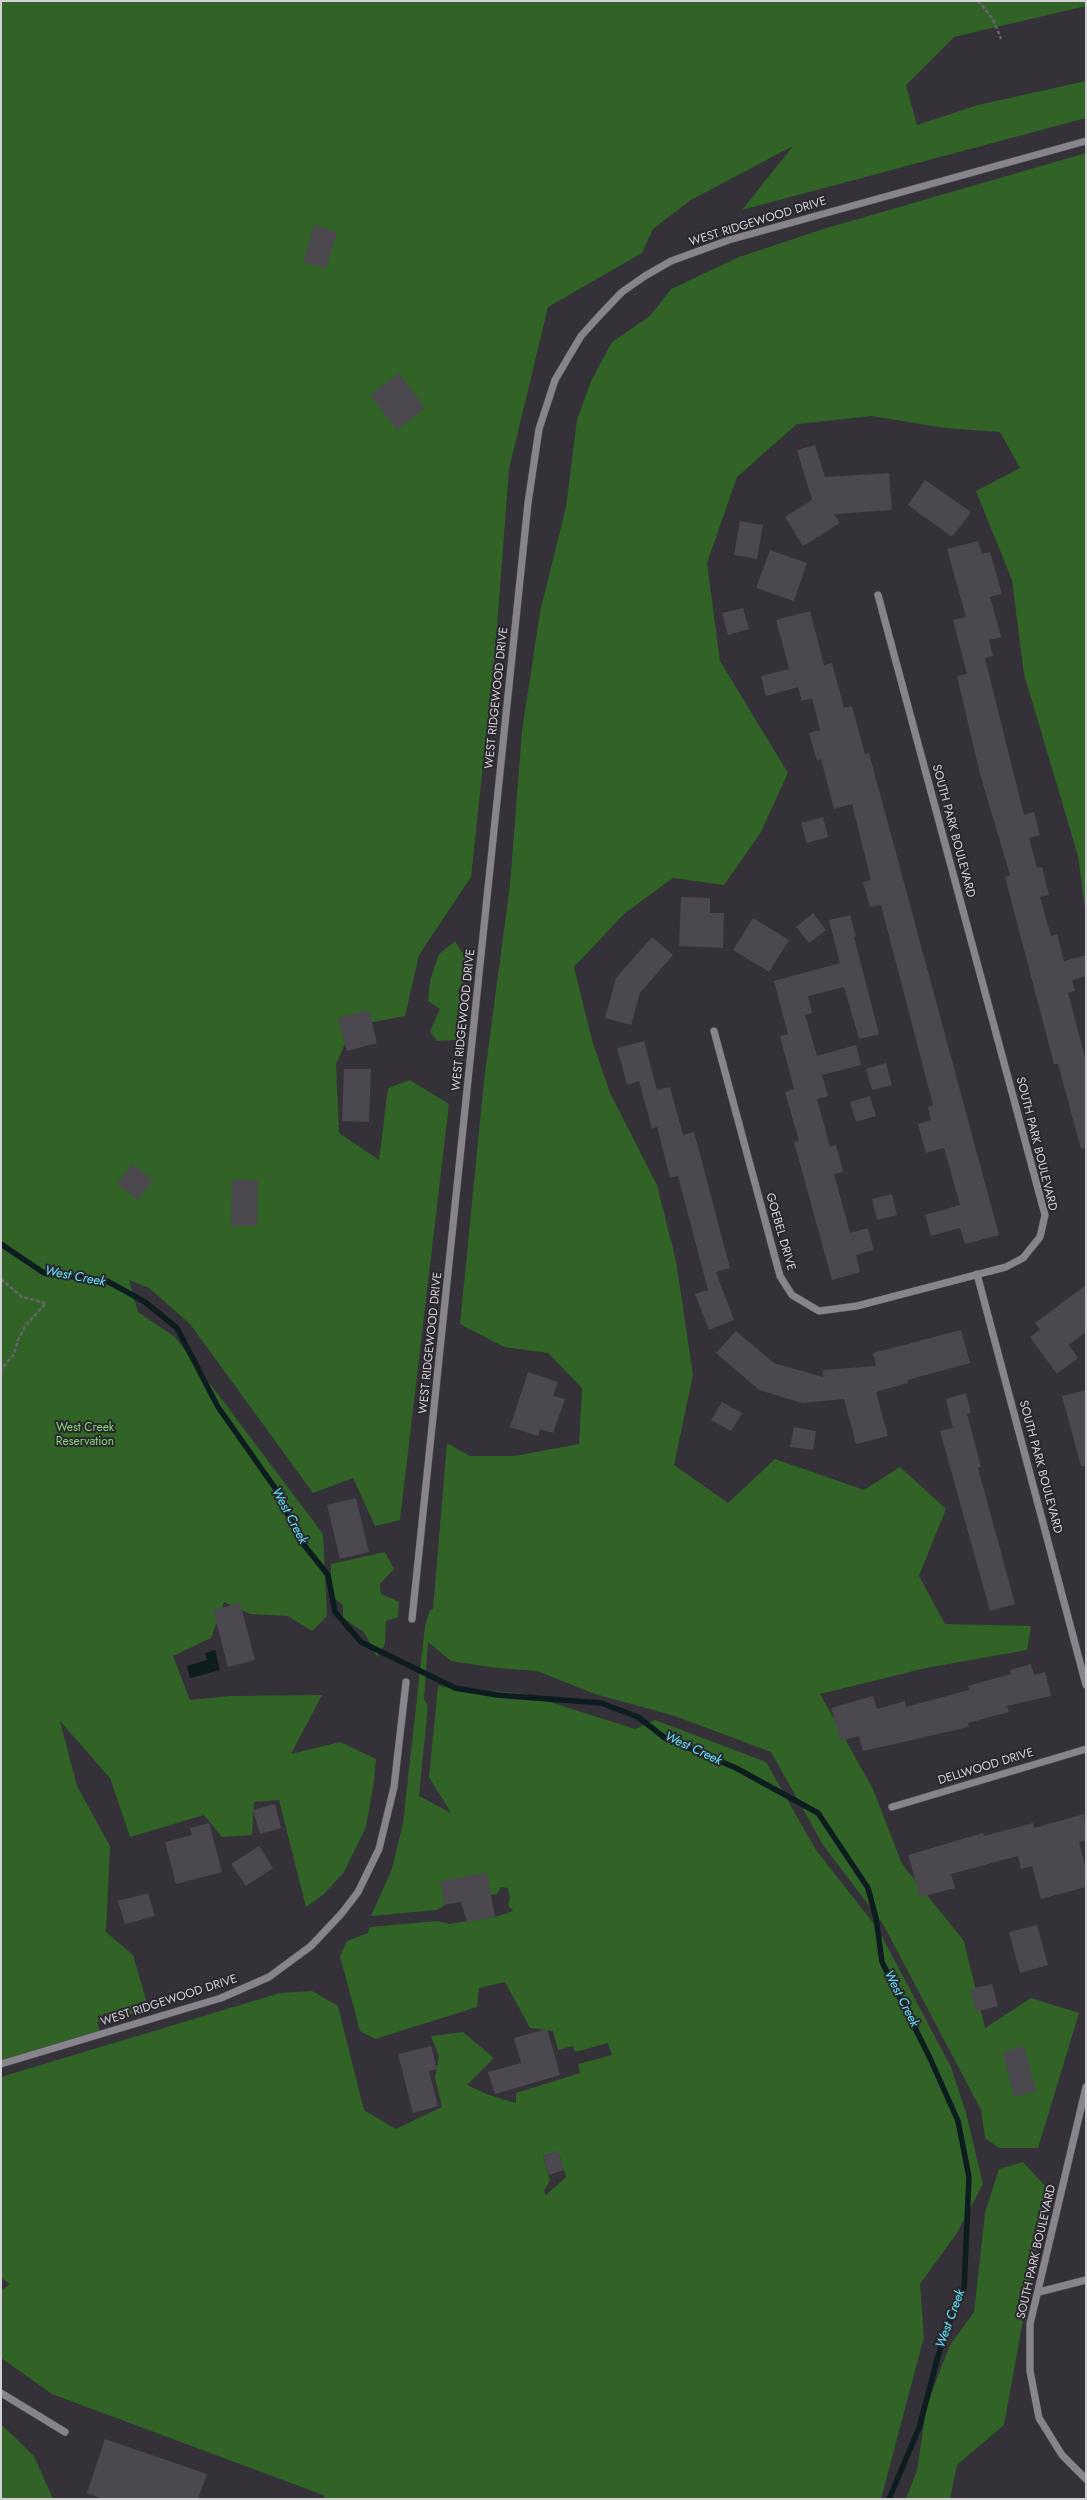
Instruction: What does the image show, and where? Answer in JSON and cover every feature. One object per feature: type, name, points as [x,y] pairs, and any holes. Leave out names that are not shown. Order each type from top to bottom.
[{"type":"street","name":"WEST RIDGEWOOD DRIVE","points":[[412,1619],[528,503],[539,429],[555,380],[581,336],[622,292],[645,276],[671,261],[729,240],[1086,141]]},
{"type":"street","name":"SOUTH PARK BOULEVARD","points":[[878,595],[1045,1215],[1040,1238],[1023,1258],[1006,1267],[977,1274],[1086,1684]]},
{"type":"street","name":"GOEBEL DRIVE","points":[[714,1031],[780,1276],[792,1295],[819,1311],[856,1306],[977,1274]]},
{"type":"street","name":"WEST RIDGEWOOD DRIVE","points":[[1,2064],[221,1998],[269,1977],[311,1946],[342,1913],[358,1892],[379,1849],[394,1787],[406,1682]]},
{"type":"street","name":"DELLWOOD DRIVE","points":[[892,1807],[1086,1749]]},
{"type":"street","name":"SOUTH PARK BOULEVARD","points":[[1086,2087],[1039,2292],[1030,2324],[1030,2371],[1039,2418],[1062,2455],[1086,2479]]},
{"type":"street","points":[[1039,2292],[1086,2280]]},
{"type":"street","points":[[1,2393],[65,2432]]},
{"type":"path","points":[[978,1],[993,19],[1001,39]]},
{"type":"path","points":[[1,1279],[22,1297],[46,1303],[26,1325],[18,1340],[14,1354],[2,1368],[1,1374]]},
{"type":"green space","name":"West Creek Reservation","points":[[1,1],[1086,1],[1086,6],[954,37],[906,85],[917,125],[978,105],[1086,81],[1086,118],[742,210],[793,146],[691,200],[653,229],[642,253],[548,307],[509,469],[495,653],[471,877],[419,955],[405,1016],[353,1026],[336,1064],[339,1133],[379,1160],[388,1088],[410,1080],[449,1104],[400,1520],[375,1526],[353,1478],[313,1493],[190,1324],[149,1288],[129,1280],[138,1312],[175,1337],[323,1534],[327,1616],[312,1631],[288,1616],[250,1614],[224,1602],[211,1638],[173,1656],[190,1700],[230,1696],[322,1695],[291,1754],[340,1742],[376,1759],[374,1781],[366,1827],[344,1872],[324,1894],[306,1907],[279,1800],[254,1802],[252,1835],[222,1837],[204,1815],[130,1837],[110,1778],[60,1721],[77,1786],[110,1846],[106,1932],[133,1955],[149,2010],[97,2022],[100,2031],[1,2061]]},
{"type":"green space","points":[[1086,153],[1086,916],[1078,856],[1024,674],[1012,580],[976,491],[1020,468],[1000,432],[945,428],[872,416],[797,424],[737,477],[707,563],[720,661],[788,773],[761,832],[724,885],[673,878],[624,914],[574,967],[592,1040],[610,1093],[657,1185],[676,1261],[693,1375],[674,1465],[728,1503],[775,1459],[864,1490],[900,1467],[946,1509],[919,1576],[945,1624],[1031,1626],[1027,1650],[926,1668],[820,1694],[873,1789],[902,1864],[964,1941],[985,2028],[1031,1998],[1079,2013],[1038,2148],[999,2148],[985,2138],[981,2110],[883,1924],[823,1845],[771,1752],[675,1716],[595,1694],[537,1671],[497,1668],[451,1661],[428,1642],[424,1699],[428,1706],[419,1796],[451,1813],[429,1777],[438,1686],[525,1694],[635,1729],[655,1720],[766,1762],[816,1850],[878,1929],[951,2067],[966,2113],[983,2184],[957,2233],[920,2284],[924,2337],[881,2499],[325,2499],[323,2495],[52,2394],[1,2358],[1,2291],[10,2284],[1,2278],[1,2077],[280,1993],[312,1991],[338,2006],[364,2110],[396,2129],[442,2107],[435,2078],[439,2056],[431,2036],[463,2032],[494,2058],[467,2085],[489,2095],[516,2103],[516,2093],[580,2073],[578,2064],[612,2055],[608,2043],[575,2052],[573,2046],[558,2050],[553,2031],[530,2028],[505,1982],[479,1988],[477,2007],[375,2039],[360,2031],[340,1956],[347,1941],[368,1933],[370,1927],[437,1921],[449,1924],[495,1917],[513,1911],[508,1905],[510,1898],[508,1888],[501,1887],[497,1894],[491,1895],[441,1881],[445,1905],[437,1910],[371,1916],[392,1869],[403,1823],[425,1626],[430,1610],[433,1609],[447,1443],[470,1456],[514,1456],[579,1444],[582,1388],[548,1353],[504,1347],[460,1324],[484,1081],[510,885],[522,731],[540,612],[566,507],[577,420],[591,381],[612,342],[650,316],[671,289],[739,257],[820,230]],"holes":[[[558,2151],[566,2177],[546,2195],[544,2191],[550,2180],[543,2156]]]},
{"type":"green space","points":[[455,941],[471,966],[458,991],[463,1017],[460,1040],[437,1041],[430,1031],[440,1009],[428,1001],[430,980],[439,954]]},
{"type":"green space","points":[[385,1552],[394,1569],[380,1584],[381,1594],[399,1602],[398,1617],[386,1621],[385,1644],[377,1657],[364,1632],[343,1618],[343,1605],[330,1594],[331,1564]]},
{"type":"green space","points":[[1023,2162],[1047,2188],[1004,2425],[957,2465],[950,2499],[906,2499],[917,2470],[927,2404],[950,2345],[974,2312],[985,2213],[999,2169]]},
{"type":"green space","points":[[1,2424],[34,2456],[53,2499],[1,2499]]},
{"type":"shaded area","points":[[215,1650],[220,1670],[190,1678],[187,1666],[207,1660],[205,1653]]},
{"type":"building","points":[[314,225],[337,232],[326,269],[303,262]]},
{"type":"building","points":[[399,373],[425,408],[397,430],[370,395]]},
{"type":"building","points":[[815,445],[825,477],[889,473],[892,510],[834,514],[840,523],[803,546],[785,517],[812,500],[797,450]]},
{"type":"building","points":[[925,480],[971,512],[952,537],[908,505]]},
{"type":"building","points":[[740,521],[763,525],[757,559],[734,555]]},
{"type":"building","points":[[978,541],[982,554],[990,552],[1002,594],[990,597],[1001,637],[989,640],[993,656],[985,658],[1024,815],[1034,812],[1040,835],[1029,838],[1037,868],[1042,867],[1049,895],[1040,897],[1051,936],[1057,934],[1064,961],[1086,955],[1086,976],[1072,980],[1075,991],[1068,993],[1086,1061],[1086,1148],[1081,1149],[1058,1064],[1054,1064],[1005,877],[1010,875],[980,774],[957,676],[967,674],[953,620],[966,617],[947,549]]},
{"type":"building","points":[[770,550],[807,563],[794,601],[756,588]]},
{"type":"building","points":[[743,608],[749,629],[728,635],[722,613]]},
{"type":"building","points":[[810,611],[824,665],[832,663],[844,708],[852,706],[865,754],[869,753],[999,1235],[965,1244],[960,1228],[931,1236],[925,1215],[960,1205],[944,1148],[926,1153],[918,1124],[931,1120],[928,1107],[933,1105],[881,905],[870,907],[863,882],[871,880],[852,804],[834,809],[821,759],[817,761],[809,733],[820,730],[812,698],[802,701],[798,687],[766,696],[761,676],[789,669],[776,620]]},
{"type":"building","points":[[823,817],[828,837],[807,843],[801,823]]},
{"type":"building","points":[[681,897],[710,898],[710,913],[724,913],[723,948],[679,946]]},
{"type":"building","points":[[813,913],[826,930],[809,943],[796,927]]},
{"type":"building","points":[[850,915],[856,937],[854,937],[879,1034],[859,1039],[844,987],[808,996],[812,1013],[805,1015],[817,1056],[856,1045],[861,1065],[822,1075],[828,1096],[817,1099],[830,1147],[836,1145],[843,1172],[834,1174],[850,1233],[868,1228],[874,1250],[856,1255],[860,1272],[832,1280],[794,1142],[799,1141],[785,1092],[794,1089],[780,1036],[788,1034],[774,981],[840,963],[829,920]]},
{"type":"building","points":[[753,918],[789,940],[769,972],[733,950]]},
{"type":"building","points":[[652,937],[673,955],[640,993],[631,1025],[605,1018],[616,978]]},
{"type":"building","points":[[369,1010],[377,1043],[347,1051],[338,1018]]},
{"type":"building","points":[[644,1041],[657,1090],[670,1087],[683,1135],[694,1132],[730,1268],[716,1272],[734,1320],[709,1330],[695,1294],[708,1290],[678,1176],[670,1178],[657,1127],[652,1129],[639,1081],[627,1085],[617,1048]]},
{"type":"building","points":[[886,1063],[892,1085],[872,1090],[866,1069]]},
{"type":"building","points":[[344,1069],[371,1069],[369,1122],[342,1121]]},
{"type":"building","points":[[870,1096],[876,1116],[856,1122],[850,1102]]},
{"type":"building","points":[[132,1164],[153,1180],[138,1200],[117,1184]]},
{"type":"building","points":[[232,1180],[258,1180],[257,1226],[231,1226]]},
{"type":"building","points":[[892,1194],[897,1215],[877,1220],[872,1199]]},
{"type":"building","points":[[1086,1285],[1086,1332],[1069,1345],[1078,1358],[1057,1374],[1030,1337],[1040,1330],[1035,1323]]},
{"type":"building","points":[[961,1330],[970,1363],[907,1380],[908,1383],[876,1392],[888,1436],[856,1444],[844,1399],[802,1403],[759,1390],[716,1353],[736,1331],[774,1363],[823,1377],[823,1370],[876,1366],[873,1353]]},
{"type":"building","points":[[528,1372],[558,1382],[553,1396],[565,1399],[553,1433],[540,1429],[538,1436],[510,1427]]},
{"type":"building","points":[[1086,1390],[1086,1466],[1081,1466],[1062,1396]]},
{"type":"building","points":[[966,1393],[971,1413],[967,1414],[981,1467],[978,1468],[1015,1604],[990,1611],[940,1431],[953,1428],[946,1399]]},
{"type":"building","points":[[722,1402],[742,1413],[731,1431],[711,1420]]},
{"type":"building","points":[[794,1427],[816,1431],[813,1450],[790,1447]]},
{"type":"building","points":[[356,1498],[369,1552],[340,1559],[327,1505]]},
{"type":"building","points":[[240,1603],[255,1660],[228,1667],[213,1610]]},
{"type":"building","points":[[1031,1664],[1034,1675],[1045,1672],[1051,1696],[1007,1706],[1009,1712],[968,1723],[969,1727],[863,1751],[859,1736],[841,1741],[831,1708],[873,1696],[877,1709],[905,1701],[906,1707],[969,1690],[968,1686],[1011,1674],[1010,1670]]},
{"type":"building","points":[[275,1804],[281,1828],[260,1834],[253,1810]]},
{"type":"building","points":[[1084,1814],[1086,1840],[1079,1842],[1086,1869],[1086,1887],[1041,1899],[1032,1866],[1021,1869],[1018,1856],[951,1874],[955,1888],[920,1897],[908,1855],[983,1833],[984,1836],[1033,1823],[1034,1828]]},
{"type":"building","points":[[209,1823],[222,1872],[176,1884],[165,1842],[192,1835],[190,1828]]},
{"type":"building","points":[[259,1846],[273,1868],[246,1886],[231,1864]]},
{"type":"building","points":[[487,1873],[495,1917],[467,1922],[461,1902],[445,1905],[440,1881]]},
{"type":"building","points":[[148,1893],[155,1916],[125,1924],[118,1901]]},
{"type":"building","points":[[1037,1925],[1048,1965],[1020,1973],[1009,1932]]},
{"type":"building","points":[[992,1984],[998,2006],[976,2012],[970,1989]]},
{"type":"building","points":[[547,2029],[560,2075],[495,2094],[488,2072],[521,2063],[514,2038]]},
{"type":"building","points":[[431,2046],[437,2069],[429,2071],[438,2106],[413,2113],[398,2054]]},
{"type":"building","points":[[1024,2046],[1036,2091],[1014,2097],[1003,2052]]},
{"type":"building","points":[[558,2151],[564,2170],[549,2175],[543,2156]]},
{"type":"building","points":[[105,2439],[207,2474],[198,2499],[103,2499],[87,2493]]},
{"type":"waterway","name":"West Creek","points":[[1,1244],[44,1273],[107,1281],[145,1302],[177,1328],[218,1407],[275,1488],[300,1540],[328,1575],[335,1612],[361,1642],[455,1688],[497,1695],[601,1703],[638,1717],[665,1738],[736,1768],[818,1813],[868,1888],[876,1918],[882,1962],[929,2056],[958,2121],[969,2177],[964,2290],[943,2338],[919,2428],[889,2499]]}]
